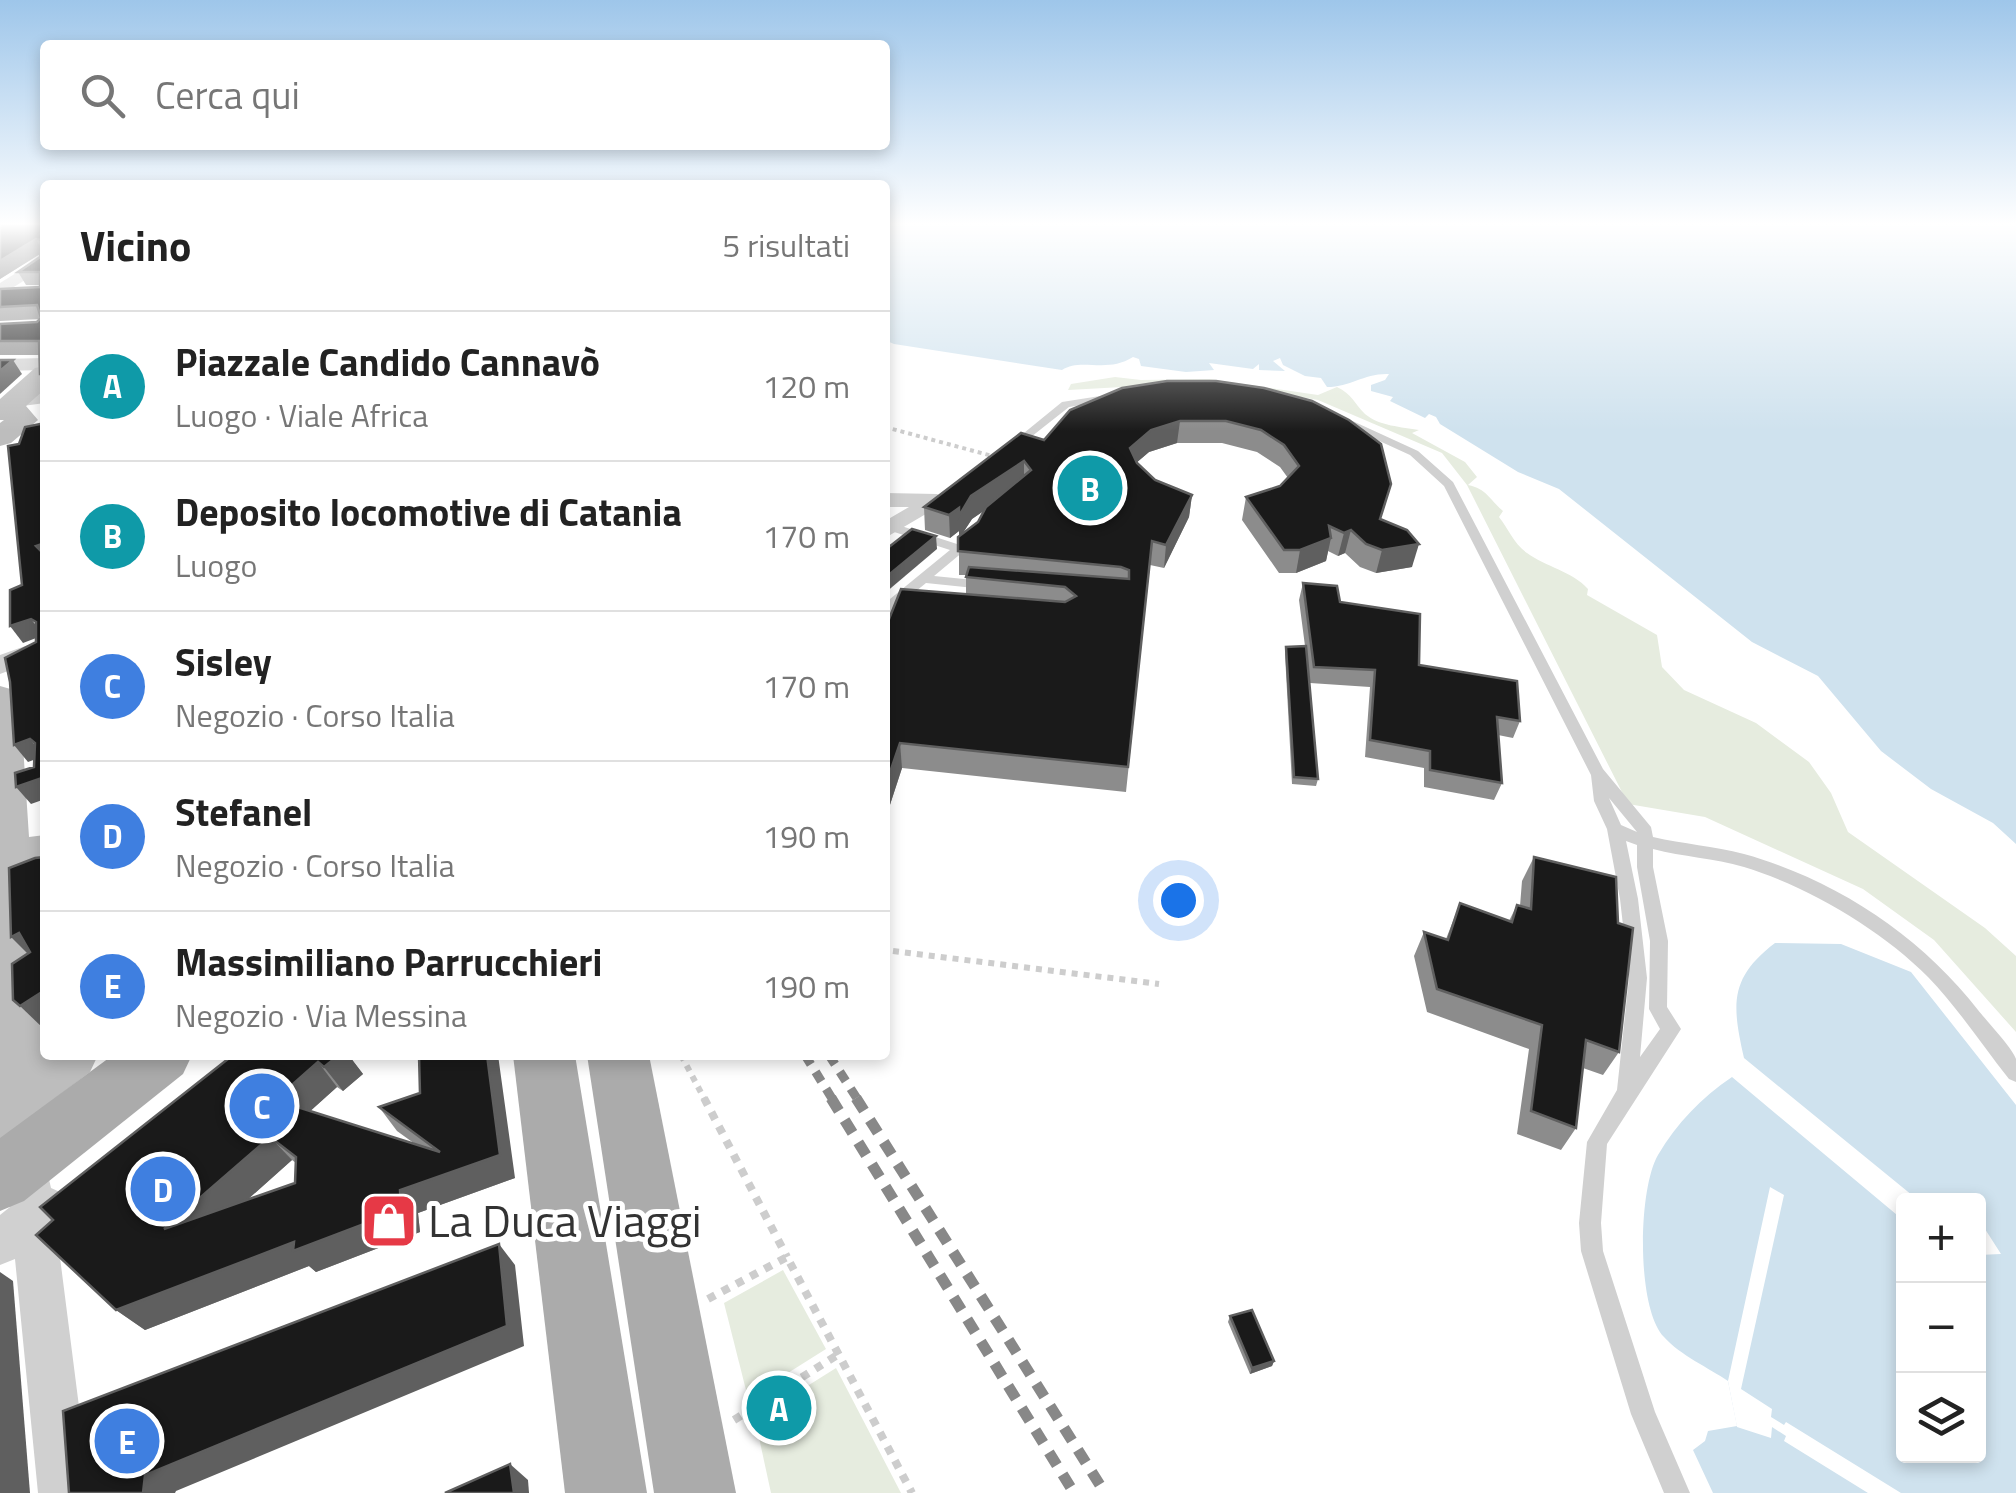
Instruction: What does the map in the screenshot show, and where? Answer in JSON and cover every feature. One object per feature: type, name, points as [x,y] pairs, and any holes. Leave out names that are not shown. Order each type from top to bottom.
[{"type":"main road","points":[[0,698],[16,816],[22,1168]]},
{"type":"main road","points":[[22,1168],[68,1060]]},
{"type":"main road","points":[[22,1168],[155,1060]]},
{"type":"main road","points":[[545,1060],[606,1493]]},
{"type":"main road","points":[[619,1060],[695,1493]]},
{"type":"street","points":[[0,293],[30,294]]},
{"type":"street","points":[[0,366],[40,364]]},
{"type":"street","points":[[890,500],[942,498],[890,528]]},
{"type":"street","points":[[0,665],[40,649]]},
{"type":"street","points":[[22,1168],[64,1493]]},
{"type":"lane","points":[[998,458],[1066,404],[1128,395]]},
{"type":"lane","points":[[1335,417],[1414,453],[1449,484],[1598,772],[1645,831],[1644,867],[1660,942],[1658,1009],[1671,1029],[1597,1142],[1590,1222],[1592,1251],[1644,1414],[1677,1493]]},
{"type":"lane","points":[[890,611],[895,602],[972,539],[978,526]]},
{"type":"lane","points":[[890,530],[959,550]]},
{"type":"lane","points":[[923,579],[999,586]]},
{"type":"lane","points":[[895,602],[914,604]]},
{"type":"lane","points":[[1598,772],[1629,899],[1638,978],[1627,1092]]},
{"type":"lane","points":[[1615,829],[1647,842],[1755,864],[1797,882],[1870,924],[1934,972],[2016,1074]]},
{"type":"path","points":[[890,427],[998,458]]},
{"type":"path","points":[[893,950],[1159,984]]},
{"type":"path","points":[[683,1060],[912,1493]]},
{"type":"path","points":[[701,1303],[788,1258]]},
{"type":"path","points":[[727,1425],[839,1353]]},
{"type":"shaded area","points":[[1115,377],[1209,379],[1318,395],[1337,387],[1371,418],[1419,430],[1412,433],[1465,462],[1477,477],[1468,485],[1484,492],[1503,511],[1499,517],[1522,549],[1574,578],[1588,589],[1587,595],[1657,635],[1662,667],[1684,690],[1756,723],[1809,762],[1831,793],[1848,832],[1985,928],[2016,956],[2016,1032],[1934,940],[1863,889],[1705,817],[1628,804],[1467,485],[1442,453],[1318,400],[1213,382],[1068,390],[1071,384]]},
{"type":"shaded area","points":[[783,1270],[826,1349],[748,1398],[724,1303]]},
{"type":"shaded area","points":[[836,1368],[901,1493],[771,1493],[755,1419]]},
{"type":"water","points":[[890,292],[2016,292],[2016,844],[1993,823],[1931,789],[1881,751],[1818,676],[1752,642],[1559,489],[1518,472],[1440,424],[1436,417],[1429,414],[1425,418],[1390,401],[1393,397],[1371,391],[1371,385],[1385,380],[1389,374],[1327,387],[1321,378],[1305,376],[1283,365],[1280,358],[1273,361],[1285,371],[1259,370],[1259,364],[1253,369],[1209,363],[1214,370],[1186,372],[1141,366],[1139,359],[1133,357],[1113,364],[1077,365],[1062,370],[890,342]]},
{"type":"water","points":[[1775,943],[1841,944],[1911,972],[2016,1105],[2016,1493],[1713,1493],[1693,1450],[1705,1441],[1708,1431],[1737,1426],[1728,1381],[1678,1350],[1655,1322],[1645,1276],[1644,1220],[1651,1171],[1658,1155],[1690,1112],[1732,1077],[1896,1214],[1896,1463],[1986,1463],[1986,1255],[2001,1254],[1986,1231],[1986,1193],[1909,1193],[1744,1058],[1737,1023],[1738,994],[1749,968]]},
{"type":"pier","points":[[1770,1187],[1784,1195],[1741,1389],[1772,1409],[1771,1417],[1784,1425],[1786,1422],[1901,1493],[1868,1493],[1784,1441],[1786,1436],[1772,1427],[1771,1438],[1737,1427],[1728,1381]]},
{"type":"building","points":[[0,292],[40,292],[40,315],[37,305],[0,307]]},
{"type":"building","points":[[40,319],[40,374],[39,341],[0,341],[0,324]]},
{"type":"building","points":[[0,360],[13,360],[0,371]]},
{"type":"building","points":[[1167,381],[1216,381],[1312,401],[1349,420],[1381,444],[1391,484],[1380,519],[1407,530],[1419,544],[1382,550],[1366,544],[1351,530],[1344,533],[1329,526],[1331,538],[1300,550],[1284,550],[1246,497],[1280,486],[1299,466],[1284,445],[1261,430],[1226,421],[1180,421],[1151,430],[1130,448],[1137,463],[1155,480],[1192,495],[1166,545],[1152,541],[1128,767],[900,743],[890,772],[890,616],[901,589],[1065,602],[1076,596],[1065,587],[966,577],[969,567],[1129,579],[1129,570],[1121,567],[958,551],[958,537],[978,522],[986,507],[1031,470],[1024,461],[971,496],[959,516],[959,508],[949,515],[924,507],[1021,433],[1044,440],[1070,410],[1122,388]]},
{"type":"building","points":[[40,424],[40,545],[36,546],[40,550],[40,779],[16,787],[15,773],[34,767],[35,743],[30,739],[14,745],[5,658],[36,642],[36,622],[31,619],[10,626],[10,590],[22,585],[8,446],[19,444],[25,427]]},
{"type":"building","points":[[912,529],[936,536],[890,574],[890,546]]},
{"type":"building","points":[[1303,583],[1337,586],[1340,602],[1420,614],[1419,665],[1517,681],[1520,721],[1497,717],[1502,783],[1430,770],[1430,751],[1370,740],[1375,670],[1314,667]]},
{"type":"building","points":[[1306,646],[1318,779],[1294,777],[1286,647]]},
{"type":"building","points":[[1534,857],[1616,877],[1618,923],[1633,928],[1619,1052],[1586,1040],[1576,1128],[1531,1111],[1542,1025],[1437,989],[1424,932],[1448,940],[1460,903],[1512,922],[1517,905],[1531,909]]},
{"type":"building","points":[[40,858],[40,993],[20,1006],[13,1000],[12,964],[30,952],[19,933],[11,937],[9,868]]},
{"type":"building","points":[[227,1060],[333,1060],[324,1067],[318,1062],[275,1100],[440,1152],[379,1107],[420,1093],[419,1060],[488,1060],[500,1155],[400,1190],[401,1210],[293,1251],[294,1242],[116,1310],[36,1235],[53,1220],[40,1207]],"holes":[[[270,1137],[296,1157],[295,1183],[164,1229]]]},
{"type":"building","points":[[499,1244],[507,1326],[145,1475],[143,1493],[69,1493],[63,1411]]},
{"type":"building","points":[[1252,1310],[1274,1361],[1252,1368],[1230,1316]]},
{"type":"building","points":[[510,1464],[514,1493],[445,1493]]},
{"type":"railway","points":[[808,1060],[833,1100]]},
{"type":"railway","points":[[832,1060],[858,1100]]},
{"type":"railway","points":[[831,1098],[1074,1493]]},
{"type":"railway","points":[[856,1098],[1105,1493]]},
{"type":"place","name":"Deposito locomotive di Catania","points":[[1090,488]]},
{"type":"place","name":"Sisley","points":[[262,1106]]},
{"type":"place","name":"Stefanel","points":[[163,1189]]},
{"type":"place","name":"La Duca Viaggi","points":[[389,1221]]},
{"type":"place","name":"Piazzale Candido Cannavò","points":[[779,1408]]},
{"type":"place","name":"Massimiliano Parrucchieri","points":[[127,1441]]}]
